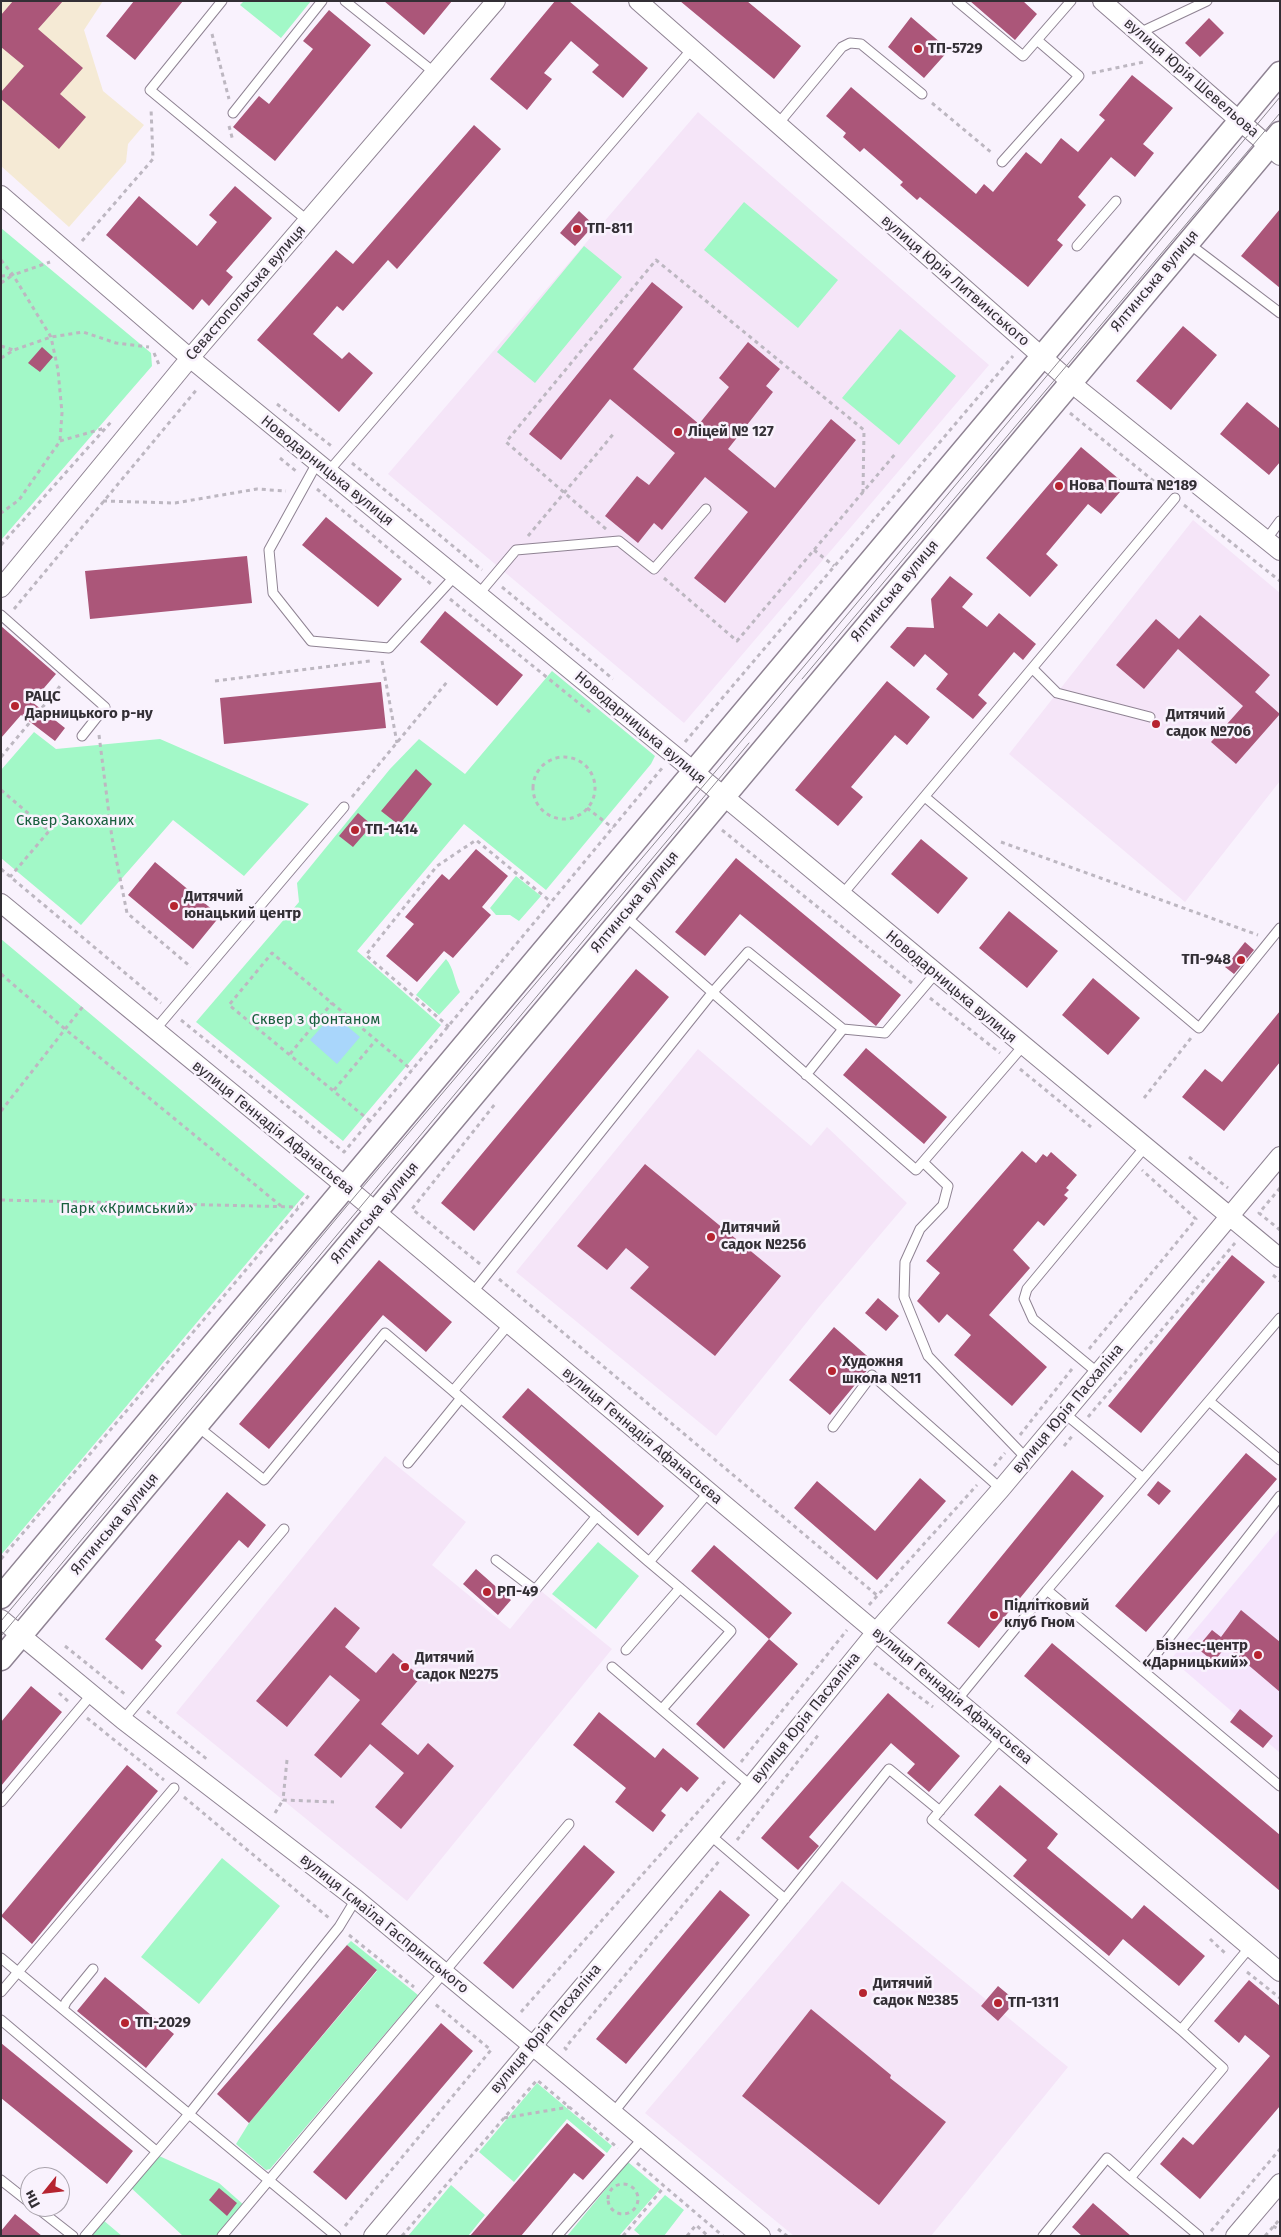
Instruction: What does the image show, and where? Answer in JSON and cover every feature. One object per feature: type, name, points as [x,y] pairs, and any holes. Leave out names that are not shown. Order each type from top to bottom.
[{"type":"street","name":"Севастопольська вулиця","points":[[1,588],[190,358],[496,1]]},
{"type":"street","name":"вулиця Юрія Литвинського","points":[[638,1],[1070,381],[1273,545]]},
{"type":"street","name":"вулиця Юрія Шевельова","points":[[1102,1],[1240,121],[1276,145]]},
{"type":"street","points":[[1,1598],[694,772],[1034,350],[1240,121],[1280,73]]},
{"type":"street","name":"Ялтинська вулиця","points":[[1,1659],[1070,381],[1187,243],[1276,145]]},
{"type":"street","name":"Новодарницька вулиця","points":[[1,195],[190,358],[674,755],[841,896],[1280,1258]]},
{"type":"street","name":"вулиця Геннадія Афанасьєва","points":[[1,903],[376,1212],[1280,1972]]},
{"type":"street","name":"вулиця Юрія Пасхаліна","points":[[373,2236],[751,1786],[876,1632],[1098,1374],[1280,1156]]},
{"type":"street","name":"вулиця Ісмаїла Гаспринського","points":[[1,1618],[123,1720],[356,1899],[761,2236]]},
{"type":"street","points":[[1235,2236],[1280,2183]]},
{"type":"lane","points":[[222,1],[150,90],[308,221]]},
{"type":"lane","points":[[233,113],[322,1]]},
{"type":"lane","points":[[345,1],[435,73]]},
{"type":"lane","points":[[957,1],[1023,56],[1071,1]]},
{"type":"lane","points":[[1139,33],[1207,1]]},
{"type":"lane","points":[[1002,162],[1079,76],[1037,40]]},
{"type":"lane","points":[[778,124],[842,47],[850,43],[861,44],[922,94]]},
{"type":"lane","points":[[455,576],[389,648],[311,641],[273,593],[269,550],[307,481],[323,467],[343,455],[692,49]]},
{"type":"lane","points":[[1077,246],[1116,201]]},
{"type":"lane","points":[[1187,243],[1280,312]]},
{"type":"lane","points":[[841,896],[1175,498]]},
{"type":"lane","points":[[478,594],[516,550],[620,541],[654,570],[706,509]]},
{"type":"lane","points":[[1273,545],[1280,521]]},
{"type":"lane","points":[[4,617],[105,708],[82,736]]},
{"type":"lane","points":[[1033,669],[1057,693],[1150,717]]},
{"type":"lane","points":[[925,797],[1199,1028],[1280,928]]},
{"type":"lane","points":[[154,1031],[344,807]]},
{"type":"lane","points":[[624,915],[916,1170],[1023,1046]]},
{"type":"lane","points":[[472,1293],[712,993],[748,952],[843,1029],[885,1033],[935,974]]},
{"type":"lane","points":[[806,1075],[843,1029]]},
{"type":"lane","points":[[1098,1374],[1033,1319],[1024,1299],[1026,1289],[1145,1147]]},
{"type":"lane","points":[[923,1162],[948,1186],[943,1205],[920,1229],[905,1262],[904,1297],[928,1356],[1026,1458]]},
{"type":"lane","points":[[957,1700],[1047,1590],[1280,1318]]},
{"type":"lane","points":[[452,1391],[509,1324]]},
{"type":"lane","points":[[197,1426],[264,1480],[386,1333],[731,1631],[662,1709]]},
{"type":"lane","points":[[833,1428],[872,1376],[1001,1488]]},
{"type":"lane","points":[[408,1463],[461,1398]]},
{"type":"lane","points":[[1209,1401],[1280,1460]]},
{"type":"lane","points":[[1064,1413],[1143,1478]]},
{"type":"lane","points":[[649,1562],[709,1492]]},
{"type":"lane","points":[[1143,1671],[1280,1496]]},
{"type":"lane","points":[[496,1560],[535,1590],[597,1516]]},
{"type":"lane","points":[[123,1720],[284,1529]]},
{"type":"lane","points":[[626,1650],[680,1588]]},
{"type":"lane","points":[[1047,1590],[1280,1786]]},
{"type":"lane","points":[[612,1667],[751,1786]]},
{"type":"lane","points":[[1,1802],[92,1694]]},
{"type":"lane","points":[[1001,1738],[932,1820],[1181,2030],[1223,2068],[1130,2178]]},
{"type":"lane","points":[[613,2113],[889,1769],[940,1811]]},
{"type":"lane","points":[[1,1992],[174,1788]]},
{"type":"lane","points":[[222,2236],[569,1824]]},
{"type":"lane","points":[[710,1835],[785,1899]]},
{"type":"lane","points":[[85,2236],[188,2114],[339,1927],[356,1899]]},
{"type":"lane","points":[[1181,2030],[1250,1947]]},
{"type":"lane","points":[[1,1958],[336,2236]]},
{"type":"lane","points":[[63,2010],[66,2002],[94,1969]]},
{"type":"lane","points":[[1,2020],[156,2151]]},
{"type":"lane","points":[[558,2236],[643,2138]]},
{"type":"lane","points":[[1043,2236],[1107,2158],[1199,2236]]},
{"type":"lane","points":[[1,2180],[20,2195]]},
{"type":"lane","points":[[49,2217],[73,2236]]},
{"type":"path","points":[[208,18],[233,113],[228,124],[241,166]]},
{"type":"path","points":[[1079,76],[1145,62]]},
{"type":"path","points":[[70,254],[153,159],[150,90]]},
{"type":"path","points":[[922,94],[1002,162]]},
{"type":"path","points":[[1,260],[13,274],[51,337],[58,370],[61,405],[60,441],[19,500],[1,513]]},
{"type":"path","points":[[620,541],[506,442],[656,260],[864,430],[863,492]]},
{"type":"path","points":[[1,276],[50,262]]},
{"type":"path","points":[[1,284],[13,274]]},
{"type":"path","points":[[1,358],[14,350],[51,337],[83,332],[116,343],[152,348],[161,366],[155,373]]},
{"type":"path","points":[[1,346],[14,350]]},
{"type":"path","points":[[1,870],[170,1011],[344,1152],[686,740],[1006,364],[1034,350]]},
{"type":"path","points":[[4,617],[197,387],[204,394]]},
{"type":"path","points":[[274,401],[343,455],[619,684]]},
{"type":"path","points":[[1,546],[112,421]]},
{"type":"path","points":[[60,441],[106,428]]},
{"type":"path","points":[[516,550],[615,432]]},
{"type":"path","points":[[654,570],[737,641],[896,453]]},
{"type":"path","points":[[278,456],[440,592],[593,714]]},
{"type":"path","points":[[103,500],[175,503],[257,489],[302,492]]},
{"type":"path","points":[[814,550],[834,566]]},
{"type":"path","points":[[389,648],[381,660],[397,744]]},
{"type":"path","points":[[215,681],[372,661]]},
{"type":"path","points":[[1,757],[69,675]]},
{"type":"path","points":[[344,807],[447,682]]},
{"type":"path","points":[[97,717],[112,838],[127,913],[201,974]]},
{"type":"path","points":[[679,734],[686,740]]},
{"type":"path","points":[[565,757],[584,764],[594,780],[593,800],[588,808],[571,818],[551,816],[543,810],[537,802],[534,792],[534,781],[538,771],[545,763],[554,758],[565,757]]},
{"type":"path","points":[[654,763],[661,770]]},
{"type":"path","points":[[1,790],[49,831],[10,877]]},
{"type":"path","points":[[588,808],[613,828]]},
{"type":"path","points":[[717,827],[1095,1130]]},
{"type":"path","points":[[448,1027],[366,955],[438,866],[476,840],[551,902]]},
{"type":"path","points":[[996,840],[1270,940]]},
{"type":"path","points":[[370,1121],[229,1005],[272,953],[412,1070]]},
{"type":"path","points":[[1,974],[65,1030],[281,1206]]},
{"type":"path","points":[[290,1054],[332,1003]]},
{"type":"path","points":[[1,1112],[84,1005]]},
{"type":"path","points":[[1144,1098],[1199,1028]]},
{"type":"path","points":[[334,1090],[376,1040]]},
{"type":"path","points":[[522,2013],[734,1772],[858,1617],[986,1476],[1196,1219],[1133,1162]]},
{"type":"path","points":[[1280,1188],[1259,1213],[1280,1230]]},
{"type":"path","points":[[1,1559],[311,1193]]},
{"type":"path","points":[[1,1200],[298,1207]]},
{"type":"path","points":[[412,1209],[490,1271],[878,1596]]},
{"type":"path","points":[[58,1692],[339,1927],[491,2050],[342,2228]]},
{"type":"path","points":[[275,1813],[284,1800],[287,1760]]},
{"type":"path","points":[[284,1800],[334,1802]]},
{"type":"path","points":[[402,2236],[537,2080]]},
{"type":"path","points":[[504,2118],[570,2107]]},
{"type":"path","points":[[1208,2236],[1280,2149]]},
{"type":"path","points":[[627,2185],[638,2194],[638,2204],[632,2212],[618,2213],[610,2206],[609,2196],[618,2186],[627,2185]]},
{"type":"path","points":[[623,2236],[664,2187]]},
{"type":"path","points":[[1265,2236],[1280,2219]]},
{"type":"path","points":[[687,2236],[696,2225],[708,2236]]},
{"type":"path","points":[[1273,2226],[1280,2230]]},
{"type":"shaded area","points":[[1,1],[103,1],[84,30],[103,91],[144,125],[128,144],[126,162],[69,227],[1,166]]},
{"type":"shaded area","name":"Ліцей № 127","points":[[698,112],[989,365],[684,723],[388,474]]},
{"type":"shaded area","name":"Дитячий садок №706","points":[[1193,520],[1280,593],[1280,781],[1185,902],[1009,754]]},
{"type":"shaded area","name":"Дитячий садок №256","points":[[698,1049],[811,1146],[827,1127],[907,1203],[819,1307],[716,1436],[516,1272]]},
{"type":"shaded area","name":"Дитячий садок №275","points":[[385,1456],[466,1522],[432,1565],[510,1629],[541,1591],[612,1649],[407,1901],[176,1713]]},
{"type":"shaded area","points":[[1280,1528],[1280,1753],[1171,1659]]},
{"type":"shaded area","name":"Дитячий садок №385","points":[[842,1881],[1068,2067],[931,2236],[794,2236],[645,2113]]},
{"type":"green space","points":[[244,1],[311,1],[281,38],[240,5]]},
{"type":"green space","points":[[744,202],[838,280],[798,328],[704,250]]},
{"type":"green space","points":[[1,228],[151,353],[152,366],[1,540]]},
{"type":"green space","points":[[584,246],[622,277],[535,383],[497,352]]},
{"type":"green space","points":[[900,329],[956,376],[899,445],[842,398]]},
{"type":"green space","name":"Сквер з фонтаном","points":[[552,671],[655,756],[651,764],[546,890],[464,824],[357,951],[441,1025],[343,1141],[196,1022],[299,902],[297,883],[390,769],[419,739],[465,774]]},
{"type":"green space","name":"Сквер Закоханих","points":[[34,732],[56,749],[160,739],[309,804],[244,876],[173,820],[81,925],[1,858],[1,770]]},
{"type":"green space","points":[[516,876],[541,896],[519,921],[510,915],[496,915],[490,908]]},
{"type":"green space","name":"Парк «Кримський»","points":[[1,939],[305,1194],[1,1555]]},
{"type":"green space","points":[[446,959],[451,966],[460,992],[439,1015],[416,995]]},
{"type":"green space","points":[[598,1542],[639,1576],[596,1629],[552,1594]]},
{"type":"green space","points":[[222,1858],[280,1906],[199,2004],[141,1957]]},
{"type":"green space","points":[[351,1941],[418,1995],[270,2169],[266,2170],[236,2144],[249,2123],[377,1971],[347,1945]]},
{"type":"green space","points":[[537,2083],[612,2146],[607,2153],[567,2119],[514,2182],[479,2152]]},
{"type":"green space","points":[[157,2155],[219,2183],[245,2206],[218,2236],[183,2236],[129,2186]]},
{"type":"green space","points":[[628,2162],[660,2189],[619,2236],[567,2236]]},
{"type":"green space","points":[[451,2185],[485,2215],[468,2236],[408,2236]]},
{"type":"green space","points":[[665,2195],[684,2210],[664,2236],[641,2236],[634,2230]]},
{"type":"green space","points":[[103,2220],[122,2236],[90,2236]]},
{"type":"water","points":[[333,1014],[360,1037],[337,1064],[310,1040]]},
{"type":"building","points":[[13,1],[63,1],[38,29],[83,68],[60,94],[86,117],[59,149],[1,99],[1,92],[24,66],[1,47],[1,15]]},
{"type":"building","points":[[134,1],[183,1],[135,60],[106,36]]},
{"type":"building","points":[[384,1],[452,1],[424,35]]},
{"type":"building","points":[[555,1],[569,1],[648,68],[623,98],[592,72],[599,65],[571,41],[544,73],[552,79],[527,110],[490,79]]},
{"type":"building","points":[[680,1],[747,1],[801,46],[774,79]]},
{"type":"building","points":[[970,1],[1023,1],[1037,14],[1015,40]]},
{"type":"building","points":[[329,10],[371,45],[275,161],[233,127],[259,96],[269,104],[313,49],[303,41]]},
{"type":"building","name":"ТП-5729","points":[[911,17],[949,50],[924,78],[888,47]]},
{"type":"building","points":[[1209,18],[1224,33],[1200,57],[1185,43]]},
{"type":"building","points":[[1132,75],[1173,108],[1143,144],[1154,153],[1135,177],[1111,157],[1078,197],[1086,205],[1057,240],[1063,245],[1028,287],[920,197],[917,200],[900,185],[903,182],[864,148],[860,152],[843,137],[846,133],[826,116],[851,87],[976,194],[984,184],[993,192],[1026,152],[1041,164],[1061,138],[1078,152],[1105,120],[1099,115]]},
{"type":"building","points":[[474,125],[501,149],[397,269],[388,260],[343,311],[337,306],[313,334],[342,359],[349,352],[373,373],[339,412],[257,340],[336,250],[353,264]]},
{"type":"building","points":[[235,186],[272,218],[226,271],[233,277],[209,306],[202,299],[193,310],[106,235],[139,196],[197,246],[217,222],[209,215]]},
{"type":"building","points":[[1280,209],[1280,288],[1241,256]]},
{"type":"building","name":"ТП-811","points":[[579,211],[594,225],[575,246],[560,233]]},
{"type":"building","points":[[652,282],[683,307],[633,369],[699,424],[729,387],[719,378],[748,342],[780,369],[766,386],[773,392],[728,449],[775,488],[831,419],[856,440],[725,603],[694,578],[748,512],[705,477],[662,530],[654,523],[638,543],[605,516],[637,476],[649,485],[675,453],[610,399],[561,460],[529,434]]},
{"type":"building","points":[[1183,326],[1217,355],[1171,410],[1136,381]]},
{"type":"building","points":[[42,347],[53,357],[40,372],[28,363]]},
{"type":"building","points":[[1247,402],[1280,429],[1280,462],[1269,475],[1220,434]]},
{"type":"building","points":[[1081,447],[1126,485],[1101,514],[1088,504],[1046,554],[1058,565],[1030,597],[986,558]]},
{"type":"building","points":[[326,517],[402,579],[378,607],[302,545]]},
{"type":"building","points":[[247,556],[252,603],[90,619],[85,571]]},
{"type":"building","points":[[950,576],[973,594],[962,607],[987,627],[999,613],[1036,644],[1023,660],[1014,652],[978,695],[987,703],[973,719],[936,689],[948,674],[925,654],[914,667],[890,647],[907,627],[934,628],[931,599]]},
{"type":"building","points":[[445,611],[523,675],[497,706],[420,642]]},
{"type":"building","points":[[1200,615],[1270,675],[1255,692],[1280,714],[1236,764],[1211,742],[1243,706],[1178,649],[1144,689],[1116,665],[1156,619],[1179,639]]},
{"type":"building","name":"РАЦС Дарницького р-ну","points":[[1,626],[56,674],[32,702],[65,728],[55,741],[21,715],[1,738]]},
{"type":"building","points":[[887,681],[930,717],[907,745],[895,735],[851,787],[863,797],[838,826],[795,790]]},
{"type":"building","points":[[381,682],[386,728],[224,744],[220,698]]},
{"type":"building","points":[[416,769],[432,784],[399,825],[381,811]]},
{"type":"building","name":"ТП-1414","points":[[358,813],[372,825],[353,847],[339,836]]},
{"type":"building","points":[[921,839],[968,878],[938,914],[891,874]]},
{"type":"building","points":[[476,849],[508,876],[482,907],[491,915],[453,958],[444,951],[417,982],[386,956],[414,924],[405,917],[442,874],[449,880]]},
{"type":"building","points":[[736,858],[901,995],[876,1026],[740,914],[705,956],[675,932]]},
{"type":"building","name":"Дитячий юнацький центр","points":[[155,862],[220,916],[193,949],[128,895]]},
{"type":"building","points":[[1009,911],[1058,951],[1027,988],[979,948]]},
{"type":"building","name":"ТП-948","points":[[1245,942],[1254,950],[1234,974],[1225,967]]},
{"type":"building","points":[[636,969],[669,997],[474,1231],[441,1203]]},
{"type":"building","points":[[1093,978],[1140,1018],[1108,1055],[1062,1015]]},
{"type":"building","points":[[1280,1011],[1280,1062],[1224,1131],[1182,1097],[1205,1069],[1222,1082]]},
{"type":"building","points":[[866,1048],[947,1117],[924,1144],[843,1075]]},
{"type":"building","points":[[1022,1151],[1036,1163],[1043,1154],[1047,1157],[1051,1152],[1077,1175],[1066,1188],[1069,1190],[1064,1195],[1068,1198],[1044,1226],[1038,1221],[1013,1250],[1030,1268],[989,1315],[1047,1367],[1012,1406],[954,1355],[971,1335],[947,1314],[939,1323],[917,1301],[940,1273],[926,1261]]},
{"type":"building","points":[[645,1164],[781,1276],[715,1356],[630,1288],[649,1267],[626,1248],[607,1270],[577,1246]]},
{"type":"building","points":[[1232,1255],[1265,1282],[1141,1433],[1108,1406]]},
{"type":"building","points":[[379,1260],[452,1322],[426,1352],[383,1315],[269,1449],[239,1424]]},
{"type":"building","points":[[878,1298],[899,1316],[886,1331],[865,1313]]},
{"type":"building","name":"Художня школа №11","points":[[834,1327],[874,1362],[830,1415],[789,1380]]},
{"type":"building","points":[[528,1388],[664,1506],[638,1536],[502,1417]]},
{"type":"building","points":[[1246,1453],[1277,1479],[1146,1632],[1115,1606]]},
{"type":"building","points":[[1072,1470],[1104,1496],[979,1648],[947,1623]]},
{"type":"building","points":[[920,1478],[946,1501],[877,1580],[794,1508],[817,1481],[875,1531]]},
{"type":"building","points":[[1158,1481],[1171,1491],[1159,1505],[1147,1495]]},
{"type":"building","points":[[227,1492],[266,1525],[248,1548],[239,1540],[155,1640],[162,1646],[142,1670],[105,1639]]},
{"type":"building","points":[[714,1545],[792,1613],[769,1639],[691,1571]]},
{"type":"building","name":"РП-49","points":[[476,1569],[511,1600],[498,1615],[463,1584]]},
{"type":"building","points":[[335,1607],[360,1628],[345,1647],[376,1673],[393,1653],[421,1677],[381,1724],[418,1755],[428,1743],[454,1766],[401,1829],[375,1807],[404,1773],[370,1744],[341,1778],[314,1755],[360,1700],[330,1675],[287,1727],[256,1701]]},
{"type":"building","name":"Бізнес-центр «Дарницький»","points":[[1241,1610],[1280,1642],[1280,1692],[1226,1646],[1214,1662],[1197,1648],[1212,1630],[1221,1637]]},
{"type":"building","points":[[769,1639],[798,1664],[724,1749],[696,1724]]},
{"type":"building","points":[[1052,1643],[1280,1835],[1280,1891],[1024,1676]]},
{"type":"building","points":[[31,1686],[62,1712],[1,1786],[1,1722]]},
{"type":"building","points":[[888,1693],[960,1756],[929,1792],[907,1773],[915,1764],[891,1743],[809,1837],[819,1846],[798,1870],[761,1838]]},
{"type":"building","points":[[1240,1709],[1273,1736],[1263,1748],[1230,1722]]},
{"type":"building","points":[[599,1712],[655,1758],[663,1748],[699,1778],[687,1792],[681,1787],[661,1811],[666,1815],[653,1832],[615,1802],[626,1788],[573,1745]]},
{"type":"building","points":[[127,1765],[158,1791],[32,1944],[1,1916]]},
{"type":"building","points":[[1000,1785],[1058,1834],[1047,1848],[1132,1919],[1144,1905],[1205,1956],[1179,1986],[1123,1939],[1109,1956],[1013,1876],[1027,1860],[974,1815]]},
{"type":"building","points":[[584,1845],[615,1872],[513,1989],[483,1963]]},
{"type":"building","points":[[720,1890],[750,1915],[626,2064],[596,2039]]},
{"type":"building","points":[[347,1945],[377,1970],[249,2123],[217,2094]]},
{"type":"building","name":"ТП-2029","points":[[105,1977],[174,2034],[146,2068],[77,2011]]},
{"type":"building","points":[[1249,1980],[1280,2006],[1280,2106],[1200,2199],[1160,2164],[1183,2137],[1193,2145],[1270,2056],[1245,2035],[1239,2043],[1214,2021]]},
{"type":"building","name":"ТП-1311","points":[[998,1986],[1016,2001],[998,2021],[981,2006]]},
{"type":"building","points":[[811,2009],[891,2075],[890,2078],[946,2122],[879,2205],[742,2096]]},
{"type":"building","points":[[441,2023],[473,2051],[346,2200],[313,2172]]},
{"type":"building","points":[[1,2043],[133,2151],[107,2184],[1,2098]]},
{"type":"building","points":[[567,2123],[605,2155],[583,2180],[574,2173],[521,2236],[470,2236]]},
{"type":"building","points":[[219,2188],[237,2203],[227,2216],[209,2200]]},
{"type":"building","points":[[1093,2203],[1131,2236],[1082,2236],[1072,2227]]},
{"type":"building","points":[[15,2214],[42,2236],[1,2236],[1,2231]]},
{"type":"tram line","points":[[1,1621],[356,1195],[749,732],[1280,97]]},
{"type":"tram line","points":[[802,679],[1280,113]]},
{"type":"tram line","points":[[1,1636],[749,743]]},
{"type":"place","name":"ТП-5729","points":[[918,49]]},
{"type":"place","name":"ТП-811","points":[[577,229]]},
{"type":"place","name":"Ліцей № 127","points":[[678,432]]},
{"type":"place","name":"Нова Пошта №189","points":[[1059,486]]},
{"type":"place","name":"РАЦС Дарницького р-ну","points":[[15,706]]},
{"type":"place","name":"Дитячий садок №706","points":[[1156,724]]},
{"type":"place","name":"ТП-1414","points":[[355,830]]},
{"type":"place","name":"Дитячий юнацький центр","points":[[174,906]]},
{"type":"place","name":"ТП-948","points":[[1241,960]]},
{"type":"place","name":"Дитячий садок №256","points":[[711,1237]]},
{"type":"place","name":"Художня школа №11","points":[[832,1371]]},
{"type":"place","name":"РП-49","points":[[487,1592]]},
{"type":"place","name":"Підлітковий клуб Гном","points":[[994,1615]]},
{"type":"place","name":"Бізнес-центр «Дарницький»","points":[[1258,1655]]},
{"type":"place","name":"Дитячий садок №275","points":[[405,1667]]},
{"type":"place","name":"Дитячий садок №385","points":[[863,1993]]},
{"type":"place","name":"ТП-1311","points":[[998,2003]]},
{"type":"place","name":"ТП-2029","points":[[125,2023]]}]
